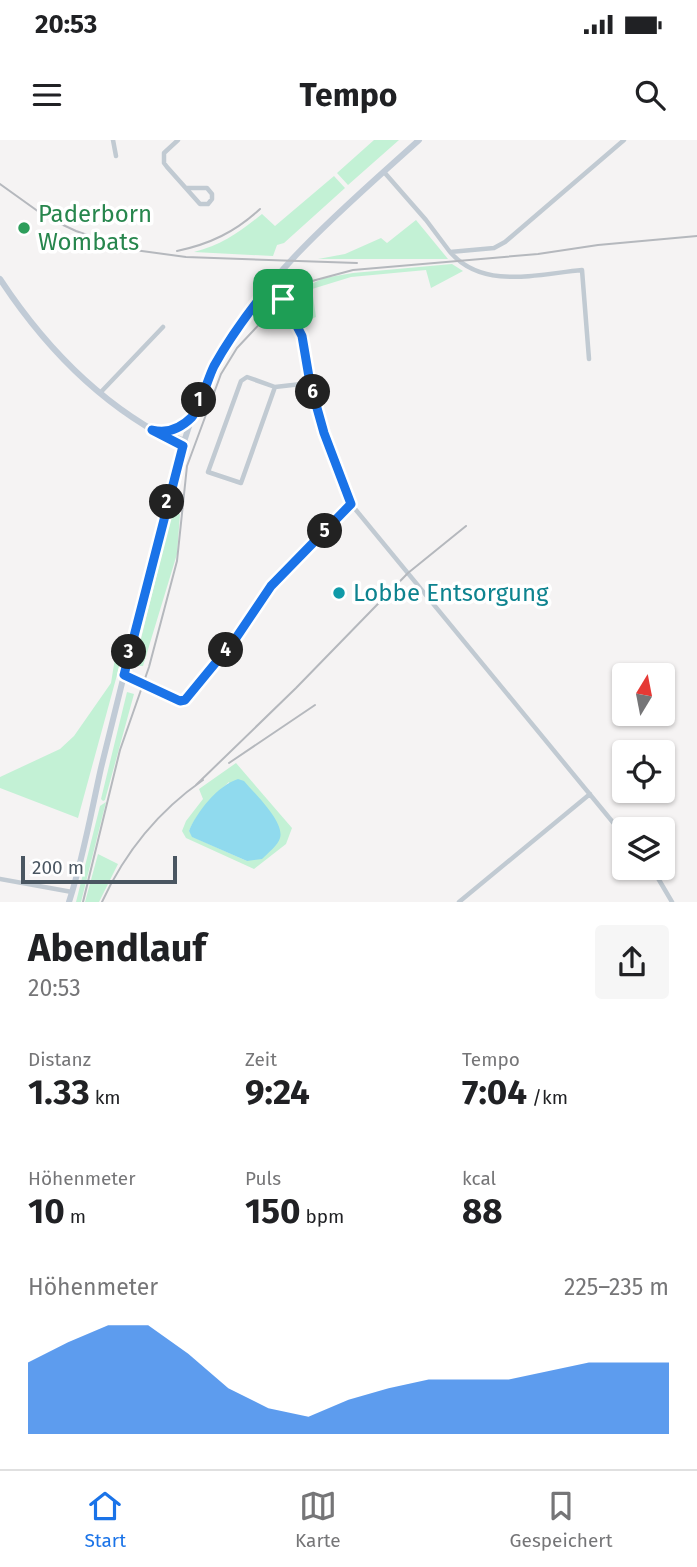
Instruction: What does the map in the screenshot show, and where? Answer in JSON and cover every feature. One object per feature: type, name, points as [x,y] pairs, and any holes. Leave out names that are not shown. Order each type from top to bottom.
[{"type":"main road","points":[[69,902],[184,444],[215,365],[249,312],[271,284],[307,246],[419,140]]},
{"type":"main road","points":[[0,279],[25,316],[55,351],[100,393],[129,417],[184,444]]},
{"type":"main road","points":[[163,433],[178,427],[194,415]]},
{"type":"main road","points":[[152,430],[184,444]]},
{"type":"street","points":[[113,140],[116,156]]},
{"type":"street","points":[[178,140],[164,153],[164,163],[200,204],[208,204],[212,199],[212,194],[206,188],[186,188]]},
{"type":"street","points":[[450,252],[500,246],[625,140]]},
{"type":"street","points":[[384,172],[450,252],[466,267],[486,276],[501,277],[582,270],[589,359]]},
{"type":"street","points":[[271,284],[283,299],[304,345],[310,383],[330,450],[351,504],[612,821]]},
{"type":"street","points":[[265,291],[296,324]]},
{"type":"street","points":[[296,324],[301,324],[298,295]]},
{"type":"street","points":[[249,312],[266,305],[280,308]]},
{"type":"street","points":[[100,393],[163,327]]},
{"type":"street","points":[[275,387],[241,483],[208,472],[241,381],[247,377],[275,387],[310,383]]},
{"type":"street","points":[[124,675],[178,701],[185,700],[236,638],[271,586],[351,504]]},
{"type":"street","points":[[515,714],[520,710]]},
{"type":"street","points":[[459,902],[590,794]]},
{"type":"street","points":[[0,878],[72,892]]},
{"type":"street","points":[[659,880],[672,902]]},
{"type":"green space","points":[[374,140],[399,140],[348,185],[337,173]]},
{"type":"green space","points":[[334,176],[345,188],[284,243],[277,245],[273,256],[194,252],[230,237],[262,214],[275,226]]},
{"type":"green space","points":[[416,220],[448,259],[318,259],[345,254],[381,238],[387,243]]},
{"type":"green space","points":[[452,264],[463,271],[431,288],[426,270],[351,277],[312,289],[316,317],[305,319],[301,293],[303,288],[324,278]]},
{"type":"green space","points":[[172,513],[180,514],[177,554],[143,666],[137,666],[135,663]]},
{"type":"green space","points":[[126,642],[78,818],[0,788],[0,777],[60,749],[74,736],[111,683],[116,652]]},
{"type":"green space","points":[[127,692],[134,694],[103,801],[101,799]]},
{"type":"green space","points":[[236,763],[292,828],[286,844],[254,869],[186,838],[182,831],[186,821],[203,799],[199,789]],"holes":[[[229,782],[247,861],[193,837],[189,831],[201,811]]]},
{"type":"green space","points":[[106,802],[81,902],[76,902],[100,806]]},
{"type":"green space","points":[[98,854],[118,864],[99,902],[85,902]]},
{"type":"water","points":[[238,779],[244,781],[268,808],[278,824],[280,838],[262,859],[247,861],[192,837],[189,831],[209,801],[223,787]]},
{"type":"railway","points":[[0,184],[46,217],[127,249],[186,257],[357,263]]},
{"type":"railway","points":[[177,251],[222,236],[260,209]]},
{"type":"railway","points":[[83,902],[120,750],[149,667],[177,561],[187,466],[221,374],[237,348],[283,299],[312,281],[353,270],[538,254],[598,245],[697,236]]},
{"type":"railway","points":[[196,785],[296,688],[408,573],[466,526]]},
{"type":"railway","points":[[229,763],[315,705]]},
{"type":"railway","points":[[102,902],[121,866],[144,834],[186,792],[203,780]]},
{"type":"place","name":"Paderborn Wombats","points":[[24,228]]},
{"type":"place","name":"Lobbe Entsorgung","points":[[339,593]]},
{"type":"route","points":[[271,284],[283,299],[302,336],[310,383],[324,433],[351,504],[271,586],[218,661],[185,700],[180,701],[124,675],[183,446],[152,430],[163,433],[178,427],[194,415],[215,365],[244,318],[271,284]]}]
